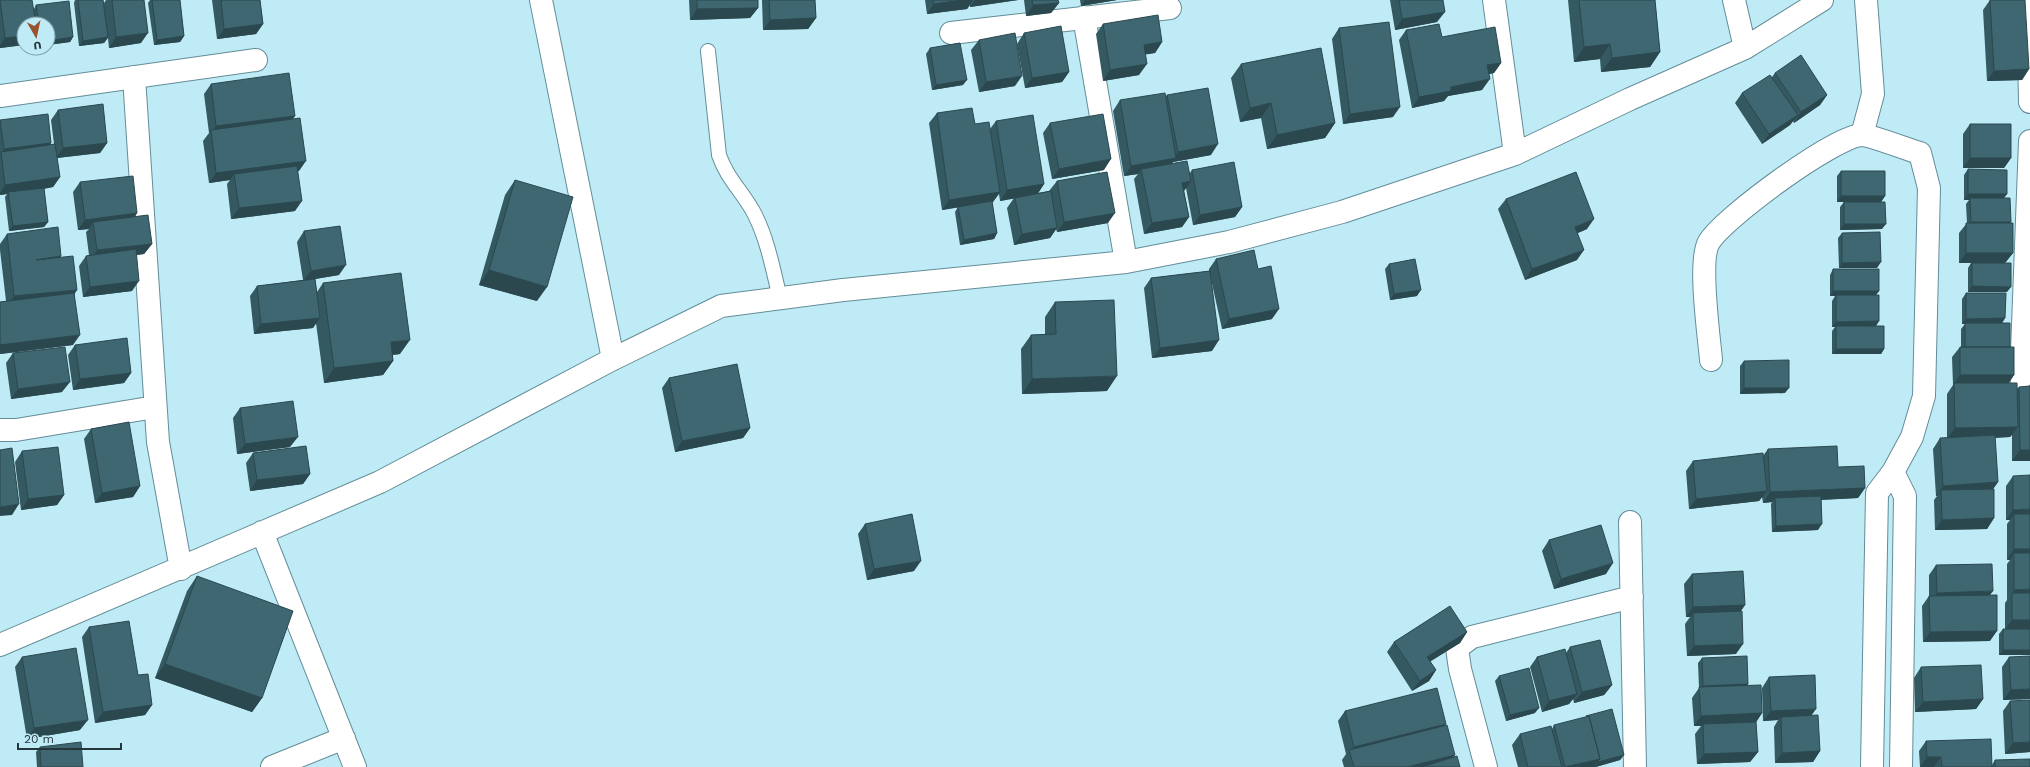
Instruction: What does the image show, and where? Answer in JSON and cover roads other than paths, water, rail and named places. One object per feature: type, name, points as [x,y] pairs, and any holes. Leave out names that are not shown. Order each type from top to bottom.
[{"type":"street","points":[[541,0],[613,359]]},
{"type":"street","points":[[1494,0],[1515,154]]},
{"type":"street","points":[[1734,0],[1744,48]]},
{"type":"street","points":[[0,646],[380,482],[613,359],[721,306],[843,290],[1126,262],[1229,242],[1342,212],[1515,154],[1630,99],[1744,48],[1822,0]]},
{"type":"street","points":[[1862,135],[1873,94],[1866,0]]},
{"type":"street","points":[[2028,0],[2030,102]]},
{"type":"street","points":[[951,33],[1170,8]]},
{"type":"street","points":[[1084,17],[1126,262]]},
{"type":"street","points":[[0,96],[256,60]]},
{"type":"street","points":[[134,77],[158,442],[181,569]]},
{"type":"street","points":[[1711,360],[1704,268],[1709,242],[1738,213],[1800,166],[1832,146],[1862,135],[1920,153],[1929,188],[1924,396],[1912,437],[1894,472],[1877,492],[1872,767]]},
{"type":"street","points":[[2021,378],[2030,141]]},
{"type":"street","points":[[0,430],[16,430],[155,407]]},
{"type":"street","points":[[1894,472],[1905,496],[1902,767]]},
{"type":"street","points":[[1630,522],[1635,767]]},
{"type":"street","points":[[262,532],[355,767]]},
{"type":"street","points":[[1486,767],[1460,669],[1457,648],[1472,637],[1632,596]]},
{"type":"street","points":[[272,767],[344,738]]},
{"type":"lane","points":[[708,51],[719,155],[724,170],[751,208],[766,238],[780,298]]}]
